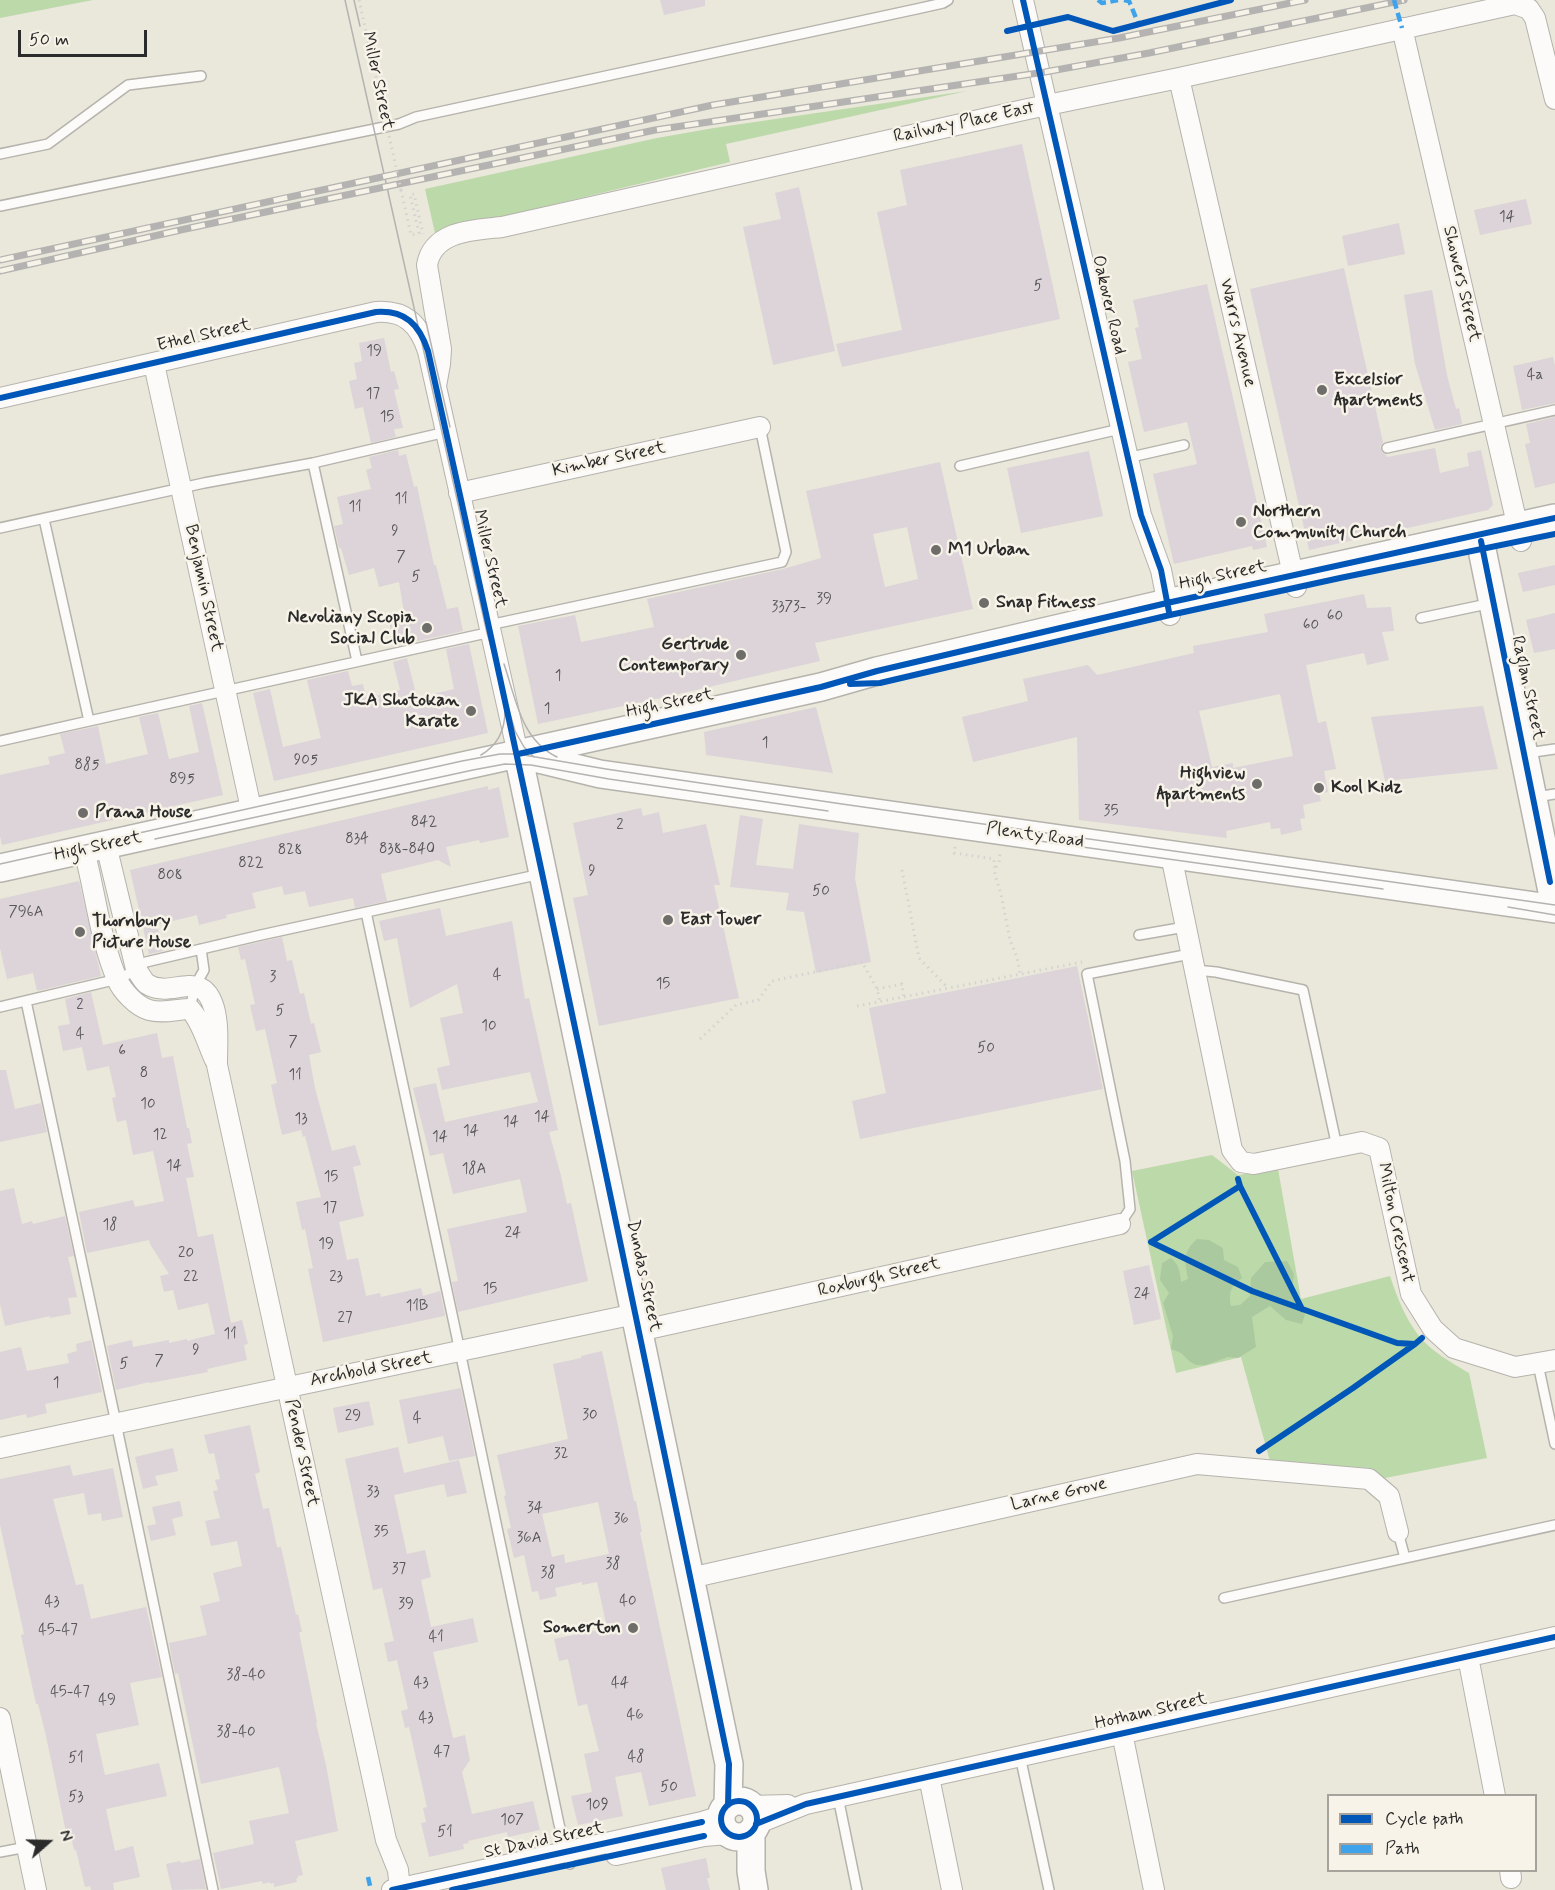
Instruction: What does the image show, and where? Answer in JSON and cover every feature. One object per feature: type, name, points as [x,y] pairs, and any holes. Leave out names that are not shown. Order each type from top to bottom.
[{"type":"main road","name":"High Street","points":[[1519,534],[1555,518]]},
{"type":"main road","name":"High Street","points":[[0,868],[829,685],[877,670],[972,656],[1169,609],[1519,534],[1555,534]]},
{"type":"main road","name":"Raglan Street","points":[[1481,542],[1525,754],[1544,796],[1555,907]]},
{"type":"main road","name":"Plenty Road","points":[[518,754],[600,774],[1555,907]]},
{"type":"main road","name":"Dundas Street","points":[[518,754],[752,1881]]},
{"type":"main road","points":[[1555,914],[1555,927]]},
{"type":"street","name":"Oakover Road","points":[[1023,0],[1120,429],[1143,522],[1161,570],[1169,609]]},
{"type":"street","name":"Railway Place East","points":[[427,246],[439,243],[450,236],[502,227],[1515,4],[1522,5],[1533,13],[1548,38],[1555,99]]},
{"type":"street","name":"Showers Street","points":[[1402,28],[1519,534]]},
{"type":"street","name":"Warrs Avenue","points":[[1179,78],[1294,582]]},
{"type":"street","name":"Miller Street","points":[[427,246],[427,272],[441,349],[440,364],[434,378]]},
{"type":"street","name":"Ethel Street","points":[[0,398],[382,311],[400,315],[413,323]]},
{"type":"street","name":"Ethel Street","points":[[348,318],[364,318],[391,323],[418,342]]},
{"type":"street","name":"Miller Street","points":[[413,323],[423,338],[434,378],[518,754]]},
{"type":"street","name":"Miller Street","points":[[418,342],[434,378]]},
{"type":"street","name":"Benjamin Street","points":[[154,363],[252,813]]},
{"type":"street","name":"Kimber Street","points":[[459,493],[760,427]]},
{"type":"street","points":[[95,848],[136,969],[146,983],[157,988],[186,984],[195,986]]},
{"type":"street","points":[[95,848],[117,979],[122,988],[134,1001],[149,1010],[164,1012],[190,1009]]},
{"type":"street","name":"Milton Crescent","points":[[1171,855],[1232,1150],[1241,1162],[1254,1164],[1362,1142],[1379,1148],[1411,1294],[1433,1329],[1454,1348],[1515,1367],[1547,1362]]},
{"type":"street","name":"Pender Street","points":[[195,986],[203,989],[211,999],[214,1010],[217,1024],[218,1065],[386,1840],[398,1870],[396,1890]]},
{"type":"street","name":"Pender Street","points":[[190,1009],[198,1018],[218,1065]]},
{"type":"street","name":"Roxburgh Street","points":[[637,1322],[1120,1224]]},
{"type":"street","name":"Archbold Street","points":[[0,1448],[460,1352],[637,1322]]},
{"type":"street","name":"Larne Grove","points":[[690,1578],[1197,1464],[1369,1479],[1389,1496],[1398,1532]]},
{"type":"street","name":"Hotham Street","points":[[740,1820],[762,1807],[806,1804],[1555,1637]]},
{"type":"street","points":[[1468,1657],[1495,1794]]},
{"type":"street","points":[[0,1718],[36,1890]]},
{"type":"street","points":[[1122,1733],[1154,1890]]},
{"type":"street","points":[[929,1777],[952,1890]]},
{"type":"street","name":"St David Street","points":[[396,1890],[428,1887],[568,1858],[704,1836],[740,1820]]},
{"type":"street","name":"St David Street","points":[[452,1890],[568,1858]]},
{"type":"lane","points":[[0,206],[399,124],[416,117],[898,13],[948,0]]},
{"type":"lane","points":[[0,154],[48,144],[128,86],[201,76]]},
{"type":"lane","points":[[1387,448],[1555,410]]},
{"type":"lane","points":[[0,741],[782,562],[786,552],[760,427]]},
{"type":"lane","points":[[960,466],[1120,429]]},
{"type":"lane","points":[[0,528],[181,488],[314,463],[446,432]]},
{"type":"lane","points":[[1127,458],[1184,445]]},
{"type":"lane","points":[[314,463],[357,661]]},
{"type":"lane","points":[[44,519],[89,721]]},
{"type":"lane","points":[[1421,618],[1494,603]]},
{"type":"lane","points":[[1525,754],[1555,749]]},
{"type":"lane","points":[[0,1007],[122,978],[146,962],[543,874]]},
{"type":"lane","points":[[366,912],[568,1858]]},
{"type":"lane","points":[[1139,935],[1185,927]]},
{"type":"lane","points":[[190,1009],[195,986],[204,970],[201,949]]},
{"type":"lane","points":[[1120,1224],[1130,1209],[1125,1161],[1087,974],[1192,962],[1216,972],[1303,990],[1337,1147]]},
{"type":"lane","points":[[26,1001],[213,1890]]},
{"type":"lane","points":[[1547,1362],[1555,1444]]},
{"type":"lane","points":[[1224,1598],[1555,1525]]},
{"type":"lane","points":[[1398,1532],[1405,1558]]},
{"type":"lane","points":[[1020,1756],[1049,1890]]},
{"type":"lane","points":[[838,1797],[857,1890]]},
{"type":"lane","points":[[0,1852],[27,1847]]},
{"type":"path","points":[[955,846],[954,853],[994,859],[995,875],[1020,974]]},
{"type":"path","points":[[996,867],[1000,853]]},
{"type":"path","points":[[903,870],[919,958],[947,987]]},
{"type":"path","points":[[857,1006],[1088,961]]},
{"type":"path","points":[[700,1039],[736,1005],[758,1000],[772,981],[862,962],[877,989],[880,1002]]},
{"type":"path","points":[[877,989],[902,984],[904,998]]},
{"type":"path","points":[[1238,1179],[1302,1309]]},
{"type":"path","points":[[1240,1186],[1151,1242],[1251,1291],[1397,1343],[1415,1344]]},
{"type":"path","points":[[1259,1451],[1422,1338]]},
{"type":"green space","points":[[0,0],[93,0],[0,18]]},
{"type":"green space","points":[[967,91],[726,144],[730,162],[435,233],[425,189],[657,138]]},
{"type":"green space","points":[[1212,1155],[1238,1175],[1278,1169],[1301,1299],[1390,1276],[1402,1307],[1419,1336],[1436,1352],[1469,1373],[1487,1458],[1380,1479],[1369,1468],[1270,1461],[1241,1357],[1176,1373],[1132,1171]]},
{"type":"green space","points":[[1197,1239],[1209,1240],[1223,1248],[1224,1260],[1238,1267],[1242,1278],[1231,1290],[1231,1306],[1240,1305],[1250,1296],[1251,1278],[1265,1262],[1287,1261],[1294,1274],[1292,1290],[1305,1314],[1302,1324],[1286,1320],[1270,1306],[1252,1317],[1256,1347],[1238,1358],[1228,1357],[1206,1365],[1196,1365],[1181,1353],[1171,1349],[1173,1336],[1163,1303],[1169,1293],[1160,1280],[1162,1263],[1171,1258],[1179,1268],[1181,1282],[1188,1279],[1186,1257],[1189,1248]]},
{"type":"building","points":[[660,0],[705,0],[705,6],[664,15]]},
{"type":"building","points":[[1022,144],[1060,319],[842,367],[836,344],[902,330],[877,212],[907,205],[900,170]]},
{"type":"building","points":[[799,187],[835,351],[773,365],[743,227],[781,219],[775,193]]},
{"type":"building","points":[[1526,199],[1532,224],[1480,235],[1474,210]]},
{"type":"building","points":[[1399,223],[1405,254],[1348,266],[1342,236]]},
{"type":"building","name":"Excelsior Apartments","points":[[1344,268],[1383,442],[1380,447],[1382,452],[1387,457],[1435,448],[1440,473],[1469,466],[1467,453],[1481,450],[1493,505],[1488,510],[1309,550],[1250,289]]},
{"type":"building","points":[[1207,284],[1267,547],[1253,550],[1252,546],[1174,564],[1153,474],[1197,464],[1187,422],[1144,432],[1128,362],[1142,359],[1135,328],[1139,327],[1133,300]]},
{"type":"building","points":[[1432,290],[1447,375],[1456,409],[1459,408],[1462,424],[1435,430],[1415,364],[1404,295]]},
{"type":"building","points":[[384,338],[391,372],[394,371],[399,389],[394,390],[403,428],[394,429],[396,437],[371,443],[363,407],[355,409],[349,381],[357,379],[354,363],[362,361],[359,343]]},
{"type":"building","points":[[1553,357],[1555,403],[1522,410],[1513,366]]},
{"type":"building","points":[[1555,417],[1555,483],[1535,488],[1525,444],[1530,443],[1526,424]]},
{"type":"building","points":[[398,450],[399,456],[406,454],[414,487],[417,486],[434,565],[436,565],[447,609],[458,607],[463,631],[395,646],[389,622],[405,618],[399,582],[379,587],[374,568],[349,575],[334,526],[343,524],[337,497],[371,489],[366,470],[372,468],[369,457]]},
{"type":"building","points":[[1089,451],[1103,516],[1021,533],[1007,468]]},
{"type":"building","points":[[940,462],[973,609],[815,643],[820,661],[538,724],[518,626],[575,615],[581,642],[654,627],[647,599],[783,569],[821,558],[806,491]],"holes":[[[907,527],[918,579],[885,587],[873,534]]]},
{"type":"building","points":[[1555,565],[1555,585],[1523,592],[1518,573]]},
{"type":"building","points":[[1364,594],[1367,608],[1391,607],[1394,631],[1382,632],[1389,660],[1367,665],[1364,653],[1306,665],[1318,723],[1326,721],[1336,769],[1324,771],[1328,792],[1319,794],[1321,801],[1303,805],[1305,818],[1300,819],[1302,830],[1281,835],[1280,828],[1271,829],[1270,822],[1226,831],[1227,838],[1079,820],[1077,737],[973,762],[962,717],[1028,701],[1023,679],[1088,665],[1097,675],[1194,653],[1193,646],[1268,632],[1264,614]],"holes":[[[1280,694],[1293,756],[1233,768],[1233,763],[1212,767],[1199,711]]]},
{"type":"building","points":[[1555,613],[1555,649],[1534,653],[1526,620]]},
{"type":"building","points":[[469,644],[488,733],[274,781],[253,693],[270,689],[283,747],[321,738],[307,680],[348,671],[352,686],[363,684],[366,698],[400,690],[393,662],[407,658],[417,698],[454,689],[446,649]]},
{"type":"building","points":[[202,703],[223,795],[2,845],[0,775],[50,764],[48,757],[65,753],[60,734],[98,726],[106,764],[148,754],[139,717],[158,713],[169,759],[199,752],[189,706]]},
{"type":"building","points":[[1483,706],[1498,769],[1385,781],[1371,717]]},
{"type":"building","points":[[816,707],[833,773],[706,755],[704,732]]},
{"type":"building","points":[[488,786],[488,790],[499,787],[509,837],[446,847],[451,867],[438,860],[381,874],[387,901],[355,908],[353,898],[309,907],[305,891],[284,895],[282,886],[252,893],[256,908],[226,915],[227,918],[199,925],[197,915],[157,925],[163,951],[149,954],[130,870]]},
{"type":"building","points":[[641,808],[643,816],[659,812],[663,833],[706,824],[720,885],[714,885],[739,998],[599,1026],[573,898],[588,895],[573,823]]},
{"type":"building","points":[[740,815],[763,819],[756,865],[793,869],[799,824],[859,833],[855,878],[871,962],[816,973],[804,912],[786,910],[789,893],[730,887]]},
{"type":"building","points":[[79,881],[101,976],[37,991],[33,973],[7,979],[0,948],[0,899]]},
{"type":"building","points":[[440,908],[446,936],[512,921],[525,999],[529,998],[558,1130],[549,1132],[567,1204],[571,1203],[588,1281],[458,1312],[452,1282],[458,1281],[447,1229],[527,1212],[520,1179],[453,1194],[443,1153],[430,1156],[413,1088],[436,1083],[445,1122],[538,1102],[530,1072],[442,1090],[437,1068],[450,1065],[440,1018],[463,1013],[457,984],[410,1008],[397,938],[384,941],[379,921]]},
{"type":"building","points":[[282,937],[287,961],[292,960],[300,994],[304,993],[311,1024],[314,1023],[321,1052],[309,1055],[315,1088],[332,1151],[355,1145],[361,1165],[353,1167],[364,1216],[339,1222],[347,1260],[358,1258],[366,1296],[380,1293],[381,1297],[421,1288],[423,1296],[440,1291],[444,1316],[323,1342],[308,1269],[313,1268],[305,1229],[302,1230],[296,1202],[321,1197],[305,1136],[303,1137],[301,1130],[282,1135],[271,1085],[277,1083],[265,1029],[256,1031],[250,1005],[255,1004],[245,959],[241,960],[238,947]]},
{"type":"building","points":[[1077,966],[1103,1089],[860,1139],[852,1101],[886,1093],[869,1008]]},
{"type":"building","points":[[91,992],[103,1045],[157,1033],[162,1058],[173,1056],[192,1143],[187,1144],[194,1177],[186,1178],[198,1237],[213,1234],[231,1323],[242,1320],[248,1344],[244,1345],[247,1360],[207,1369],[208,1372],[116,1390],[107,1346],[132,1340],[133,1347],[169,1340],[169,1343],[187,1339],[187,1341],[215,1334],[208,1303],[178,1310],[173,1290],[164,1292],[160,1276],[169,1274],[149,1240],[87,1253],[79,1212],[133,1200],[135,1207],[164,1201],[153,1151],[133,1155],[126,1120],[117,1122],[112,1098],[116,1097],[109,1066],[87,1071],[82,1047],[63,1051],[58,1026],[70,1024],[65,999]]},
{"type":"building","points":[[0,1070],[6,1070],[15,1109],[41,1103],[47,1132],[0,1142]]},
{"type":"building","points":[[14,1188],[22,1224],[32,1221],[33,1224],[65,1216],[74,1256],[68,1257],[77,1297],[68,1298],[71,1314],[5,1326],[0,1304],[0,1191]]},
{"type":"building","points":[[1149,1265],[1161,1319],[1134,1325],[1123,1271]]},
{"type":"building","points":[[91,1340],[102,1392],[45,1404],[47,1413],[27,1418],[26,1414],[0,1420],[0,1352],[21,1347],[27,1371],[69,1363],[67,1354],[77,1351],[76,1344]]},
{"type":"building","points":[[602,1351],[634,1501],[636,1501],[642,1532],[640,1532],[696,1796],[649,1806],[641,1772],[615,1777],[623,1816],[578,1825],[571,1796],[592,1792],[584,1754],[599,1751],[587,1704],[578,1706],[568,1659],[559,1661],[554,1639],[607,1628],[597,1582],[582,1585],[582,1582],[555,1588],[557,1596],[540,1600],[538,1591],[532,1592],[524,1555],[514,1558],[507,1529],[511,1528],[504,1496],[506,1495],[497,1455],[568,1439],[553,1364],[581,1358],[581,1356]],"holes":[[[598,1502],[609,1554],[565,1563],[564,1554],[552,1557],[542,1514]]]},
{"type":"building","points":[[461,1388],[475,1456],[449,1461],[443,1436],[408,1444],[399,1400]]},
{"type":"building","points":[[369,1401],[374,1425],[338,1433],[333,1408]]},
{"type":"building","points":[[250,1425],[260,1472],[255,1474],[263,1509],[269,1508],[277,1547],[281,1547],[302,1632],[299,1632],[338,1831],[295,1841],[303,1875],[298,1876],[297,1882],[274,1887],[274,1883],[263,1884],[262,1881],[221,1889],[213,1853],[254,1844],[249,1821],[289,1813],[279,1767],[201,1784],[178,1673],[175,1674],[169,1643],[207,1635],[200,1606],[220,1601],[213,1573],[242,1566],[237,1541],[211,1546],[205,1521],[220,1518],[213,1491],[218,1490],[215,1480],[220,1479],[214,1453],[209,1454],[204,1435]]},
{"type":"building","points":[[398,1447],[404,1473],[459,1460],[467,1493],[447,1497],[444,1484],[394,1495],[407,1554],[425,1550],[431,1577],[421,1580],[431,1627],[473,1618],[478,1642],[433,1652],[453,1738],[465,1735],[470,1760],[462,1772],[472,1814],[533,1801],[540,1830],[508,1837],[507,1832],[468,1841],[469,1843],[463,1844],[464,1849],[429,1857],[421,1823],[426,1822],[423,1808],[427,1807],[409,1727],[405,1728],[401,1711],[408,1709],[397,1660],[388,1662],[384,1643],[394,1641],[382,1588],[373,1590],[345,1459]]},
{"type":"building","points":[[173,1448],[178,1471],[155,1476],[158,1485],[143,1489],[135,1457]]},
{"type":"building","points":[[70,1465],[73,1476],[113,1468],[123,1517],[102,1521],[101,1513],[88,1515],[84,1493],[53,1499],[76,1585],[83,1584],[91,1619],[146,1607],[162,1677],[130,1683],[139,1725],[96,1734],[105,1775],[159,1763],[167,1796],[106,1809],[115,1851],[133,1846],[140,1877],[113,1883],[114,1890],[91,1890],[90,1886],[85,1887],[71,1836],[67,1837],[46,1736],[38,1704],[36,1704],[21,1635],[24,1634],[0,1525],[0,1479]]},
{"type":"building","points":[[180,1501],[183,1516],[172,1519],[176,1535],[151,1541],[147,1526],[156,1524],[152,1507]]},
{"type":"building","points":[[706,1858],[710,1890],[666,1890],[661,1868]]},
{"type":"building","points":[[200,1859],[206,1889],[172,1890],[166,1864]]},
{"type":"tram line","points":[[345,0],[487,633],[515,731],[524,747],[534,757]]},
{"type":"tram line","points":[[354,0],[360,26]]},
{"type":"tram line","points":[[426,322],[450,427]]},
{"type":"tram line","points":[[504,664],[528,729],[545,750],[557,757]]},
{"type":"tram line","points":[[481,755],[492,747],[499,737],[504,725],[505,711]]},
{"type":"tram line","points":[[0,864],[462,761],[500,754],[518,754],[842,804],[1555,905]]},
{"type":"tram line","points":[[155,839],[505,764],[531,765],[609,779],[828,811]]},
{"type":"tram line","points":[[1018,838],[1383,889]]},
{"type":"tram line","points":[[1508,907],[1555,915]]},
{"type":"railway","points":[[0,260],[713,105],[1119,38],[1305,0]]},
{"type":"railway","points":[[0,271],[185,229],[655,130],[1045,72],[1149,53],[1404,0]]},
{"type":"marked path","points":[[1098,0],[1102,3],[1118,0]]},
{"type":"marked path","points":[[1124,0],[1129,1],[1139,25]]},
{"type":"marked path","points":[[1394,0],[1402,28]]},
{"type":"marked path","points":[[368,1877],[371,1890]]},
{"type":"cycle path","points":[[1023,0],[1141,515],[1161,570],[1169,612]]},
{"type":"cycle path","points":[[1007,31],[1068,17],[1113,31],[1231,0]]},
{"type":"cycle path","points":[[0,398],[376,312],[403,316],[420,333],[428,351],[467,527],[544,880],[655,1410],[729,1764],[728,1805]]},
{"type":"cycle path","points":[[518,754],[821,687],[877,671],[1167,603],[1555,518]]},
{"type":"cycle path","points":[[850,684],[880,683],[1170,615],[1555,534]]},
{"type":"cycle path","points":[[1481,541],[1550,882]]},
{"type":"cycle path","points":[[1238,1179],[1302,1309]]},
{"type":"cycle path","points":[[1151,1242],[1240,1186]]},
{"type":"cycle path","points":[[1151,1242],[1252,1291],[1397,1343],[1415,1344],[1422,1338]]},
{"type":"cycle path","points":[[1259,1451],[1415,1344]]},
{"type":"cycle path","points":[[756,1824],[806,1804],[1555,1637]]},
{"type":"cycle path","points":[[739,1801],[752,1806],[757,1819],[752,1832],[739,1837],[726,1832],[721,1819],[726,1806],[739,1801]]},
{"type":"cycle path","points":[[392,1890],[702,1822]]},
{"type":"cycle path","points":[[452,1890],[704,1836]]},
{"type":"place","name":"Excelsior Apartments","points":[[1322,390]]},
{"type":"place","name":"Northern Community Church","points":[[1241,522]]},
{"type":"place","name":"M1 Urban","points":[[936,550]]},
{"type":"place","name":"Snap Fitness","points":[[984,603]]},
{"type":"place","name":"Nevoliany Scopia Social Club","points":[[427,628]]},
{"type":"place","name":"Gertrude Contemporary","points":[[741,655]]},
{"type":"place","name":"JKA Shotokan Karate","points":[[471,711]]},
{"type":"place","name":"Highview Apartments","points":[[1257,784]]},
{"type":"place","name":"Kool Kidz","points":[[1319,788]]},
{"type":"place","name":"Prana House","points":[[83,813]]},
{"type":"place","name":"East Tower","points":[[668,920]]},
{"type":"place","name":"Thornbury Picture House","points":[[80,932]]},
{"type":"place","name":"Somerton","points":[[633,1628]]}]
